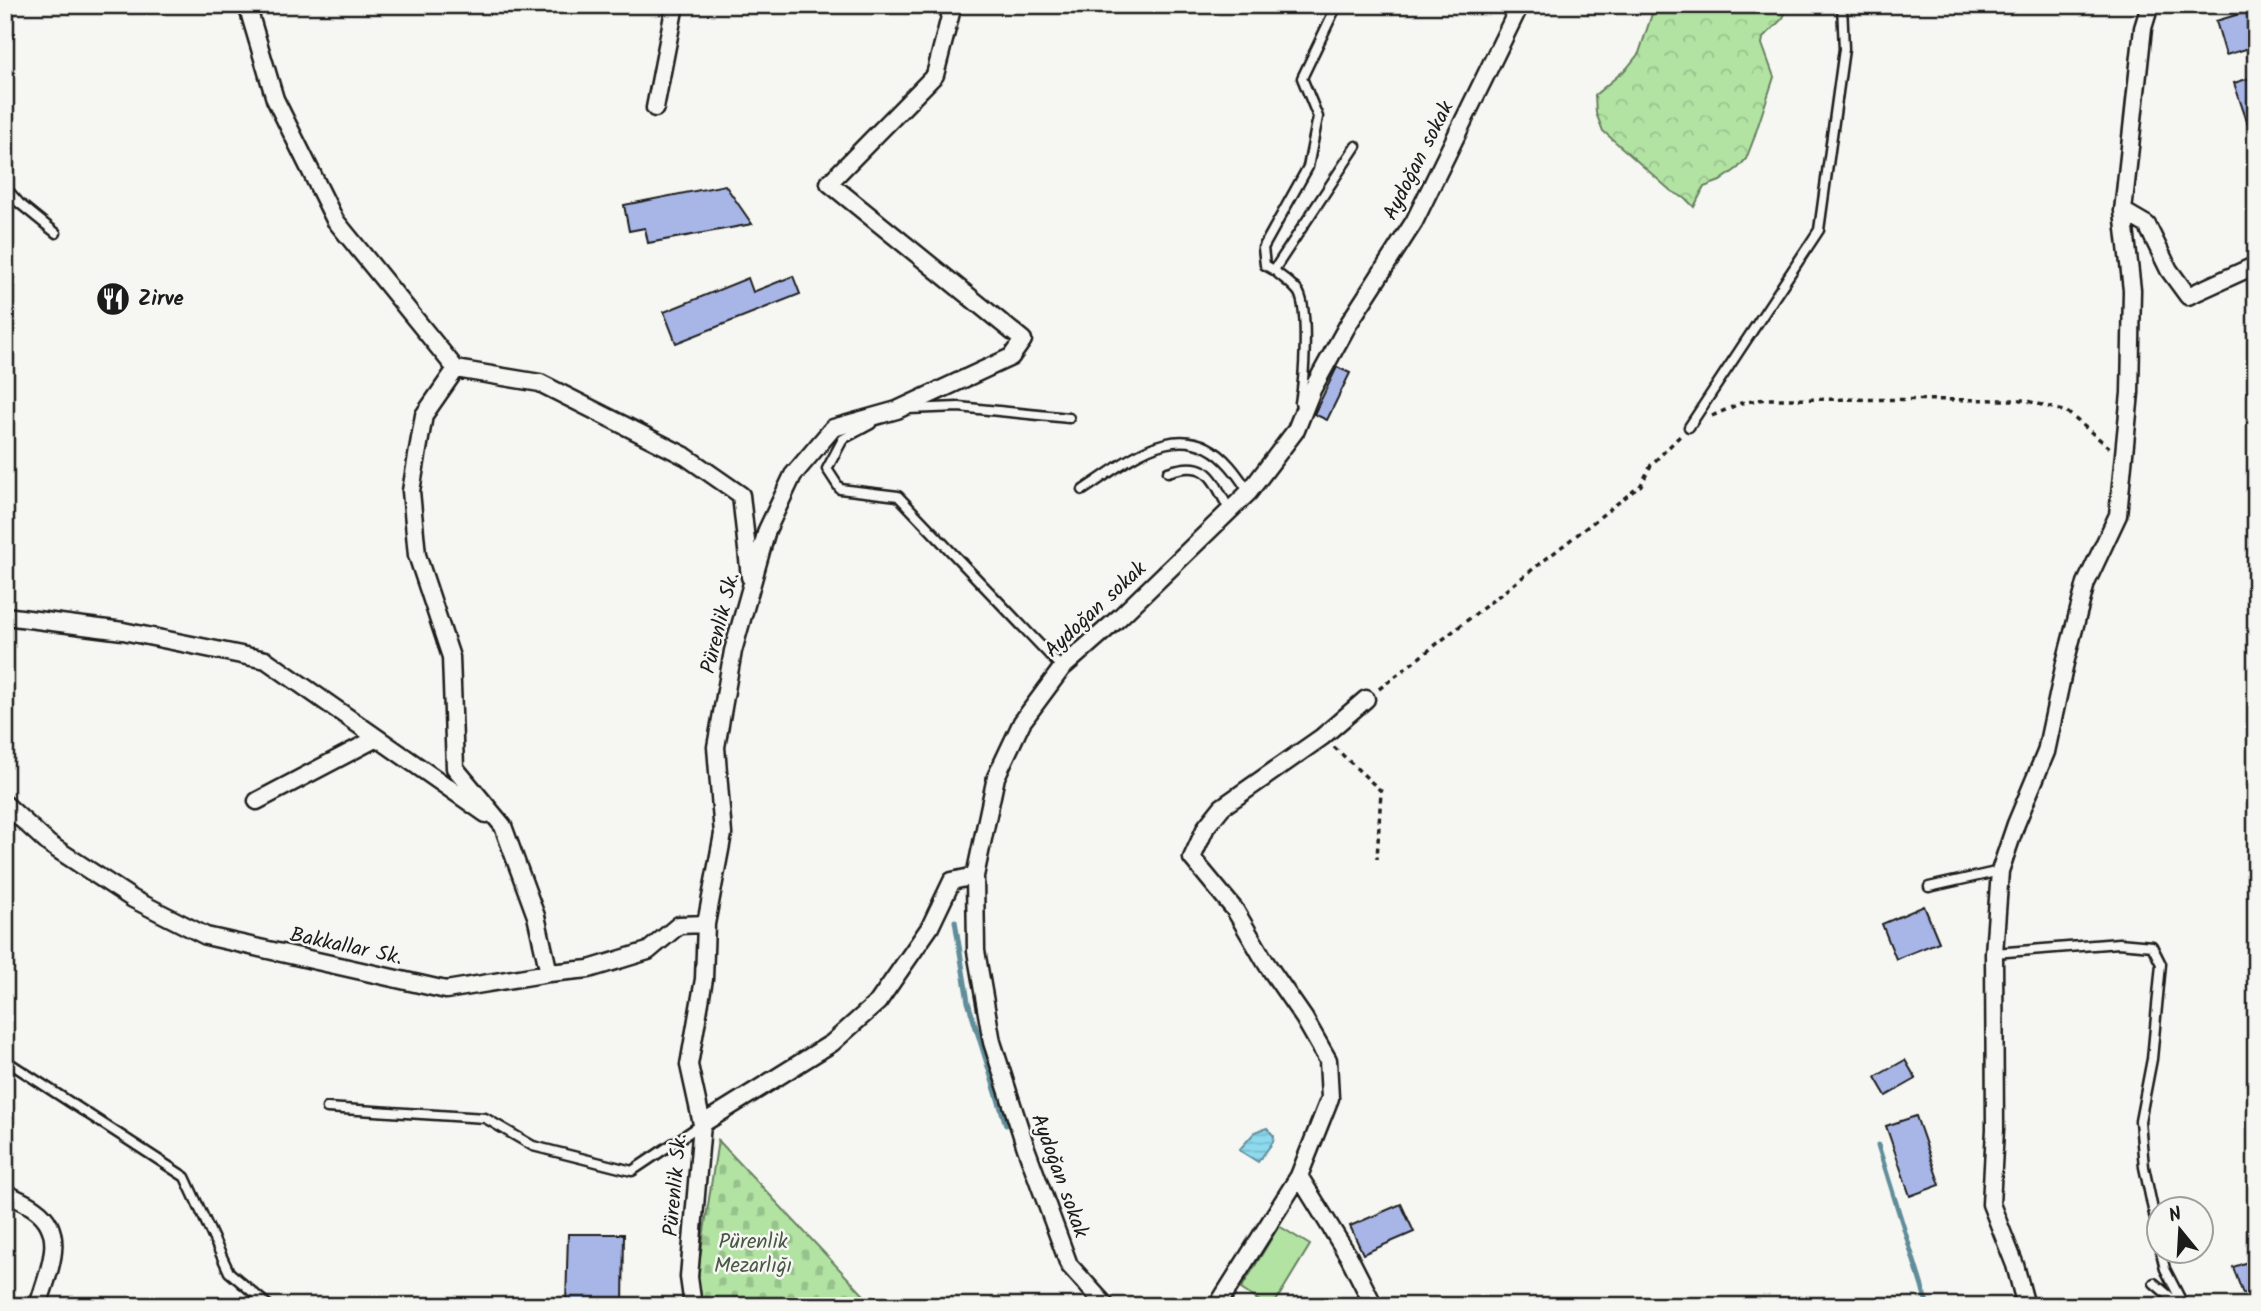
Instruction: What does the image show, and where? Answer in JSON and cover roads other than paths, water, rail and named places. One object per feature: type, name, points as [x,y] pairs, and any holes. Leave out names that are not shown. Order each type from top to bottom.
[{"type":"street","points":[[247,5],[275,99],[335,220],[456,369],[540,383],[685,456],[741,495],[751,586]]},
{"type":"street","points":[[654,108],[675,5]]},
{"type":"street","name":"Pürenlik Sk.","points":[[693,1306],[689,1277],[702,1124],[689,1065],[704,979],[706,924],[723,834],[716,747],[733,651],[767,530],[793,475],[833,428],[897,410],[1011,357],[1023,340],[829,183],[935,75],[953,5]]},
{"type":"street","name":"Aydoğan sokak","points":[[1106,1306],[1069,1265],[1026,1148],[992,1042],[976,951],[975,876],[996,777],[1022,722],[1062,668],[1120,617],[1249,492],[1296,430],[1312,390],[1349,323],[1414,222],[1520,5]]},
{"type":"street","points":[[2025,1306],[2015,1265],[1991,1204],[1995,1129],[1994,953],[2000,870],[2046,752],[2086,583],[2118,515],[2130,393],[2132,290],[2123,211],[2143,28],[2150,5]]},
{"type":"street","points":[[2123,211],[2147,225],[2168,270],[2188,296],[2256,265]]},
{"type":"street","points":[[456,369],[424,415],[411,491],[418,555],[451,657],[455,768],[503,826],[536,916],[549,973]]},
{"type":"street","points":[[5,617],[123,631],[265,660],[503,826]]},
{"type":"street","points":[[1217,1306],[1299,1176],[1330,1098],[1328,1060],[1235,910],[1192,858],[1206,827],[1222,807],[1322,737],[1366,699]]},
{"type":"street","points":[[257,801],[377,738]]},
{"type":"street","name":"Bakkallar Sk.","points":[[5,804],[49,844],[133,899],[206,936],[446,990],[589,969],[648,951],[679,925],[706,924]]},
{"type":"street","points":[[702,1124],[832,1043],[878,1002],[930,927],[952,881],[975,876]]},
{"type":"street","points":[[1299,1176],[1349,1257],[1374,1306]]},
{"type":"street","points":[[5,1193],[35,1209],[51,1227],[55,1238],[54,1251],[38,1306]]},
{"type":"lane","points":[[1296,430],[1304,382],[1305,328],[1299,293],[1265,265],[1264,247],[1308,167],[1318,117],[1302,78],[1337,5]]},
{"type":"lane","points":[[1689,427],[1819,230],[1844,49],[1842,5]]},
{"type":"lane","points":[[1274,270],[1356,146]]},
{"type":"lane","points":[[5,187],[19,203],[56,233]]},
{"type":"lane","points":[[1062,668],[898,496],[840,489],[827,469],[843,439],[897,410],[959,407],[1069,418]]},
{"type":"lane","points":[[1083,491],[1145,450],[1170,440],[1188,440],[1209,449],[1228,464],[1249,492]]},
{"type":"lane","points":[[1168,472],[1187,465],[1202,468],[1230,511]]},
{"type":"lane","points":[[1929,887],[2000,870]]},
{"type":"lane","points":[[1994,953],[2119,943],[2152,946],[2161,964],[2152,1059],[2140,1121],[2144,1167],[2150,1196]]},
{"type":"lane","points":[[5,1060],[185,1177],[229,1272],[270,1306]]},
{"type":"lane","points":[[327,1108],[485,1118],[533,1146],[632,1171],[702,1124]]},
{"type":"lane","points":[[2164,1266],[2183,1306]]},
{"type":"lane","points":[[2154,1283],[2183,1306]]},
{"type":"water","points":[[1267,1128],[1274,1136],[1273,1142],[1258,1162],[1239,1150],[1255,1132]]},
{"type":"waterway","points":[[955,921],[968,1002],[1006,1125]]},
{"type":"waterway","points":[[1878,1145],[1928,1306]]},
{"type":"place","name":"Zirve","points":[[113,299]]},
{"type":"park label","name":"Pürenlik Mezarlığı","points":[[753,1254]]}]
